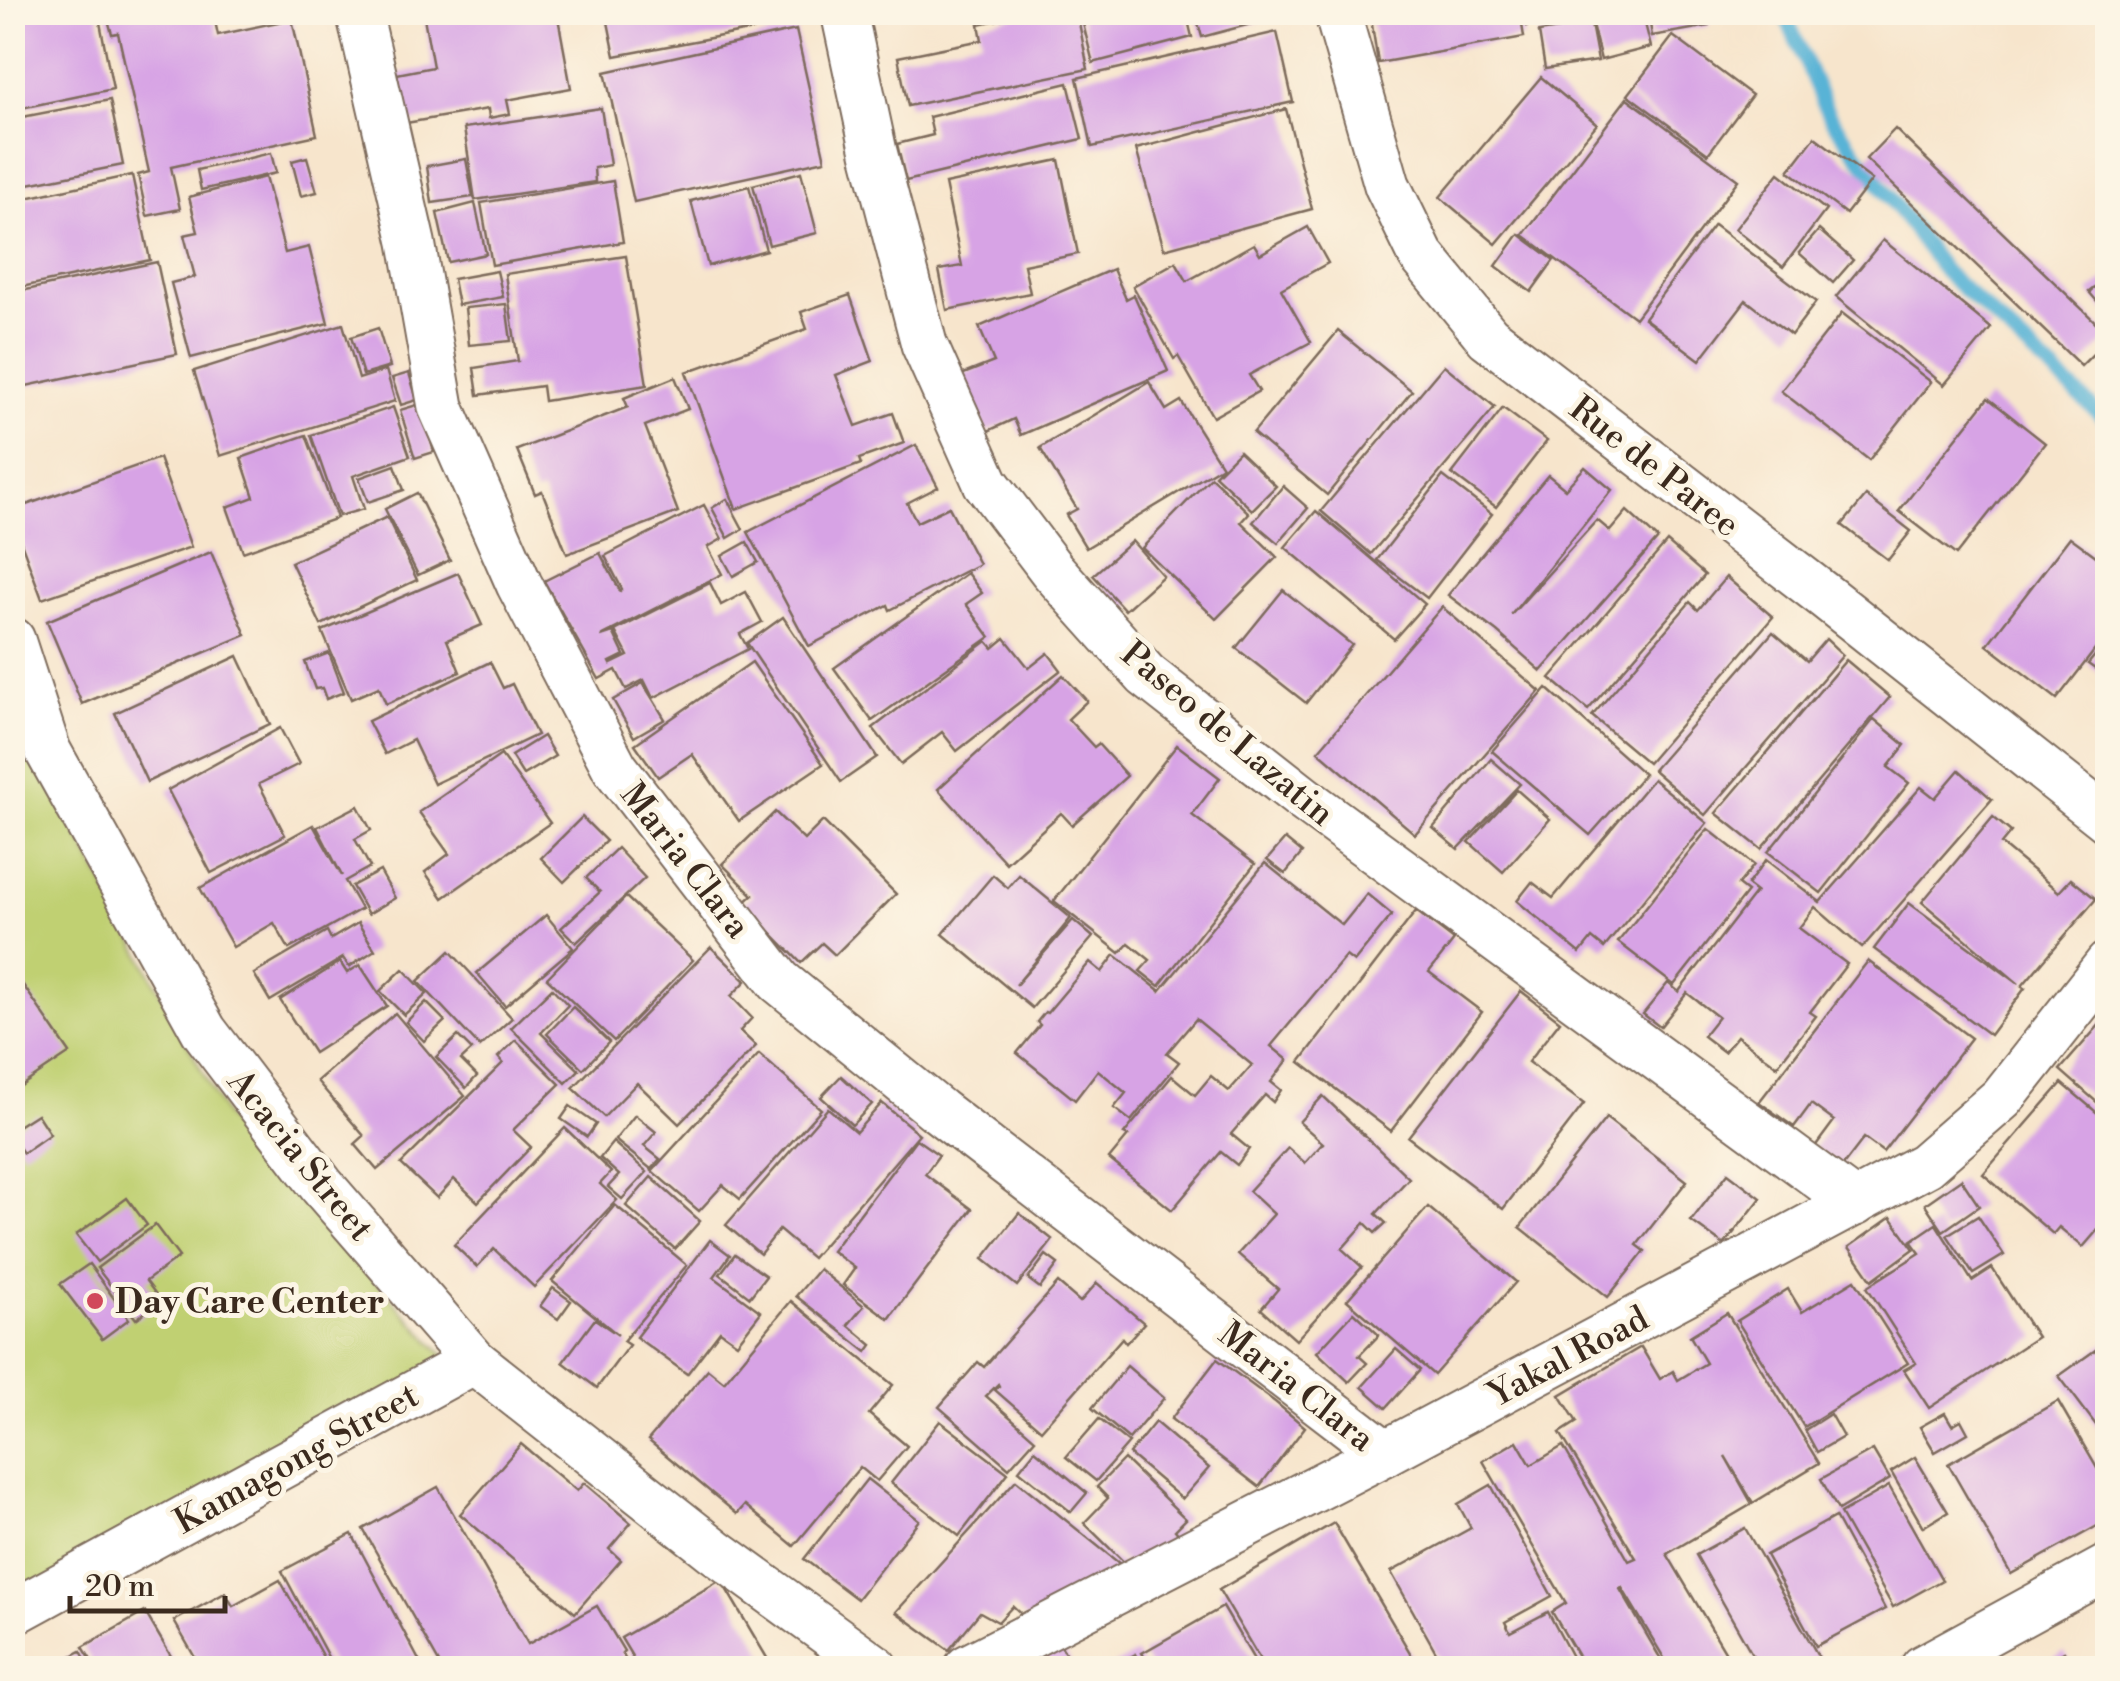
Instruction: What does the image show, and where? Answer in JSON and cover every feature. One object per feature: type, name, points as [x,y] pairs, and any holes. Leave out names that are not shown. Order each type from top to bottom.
[{"type":"street","name":"Maria Clara","points":[[359,12],[412,242],[441,408],[519,584],[615,768],[779,980],[939,1111],[1385,1454]]},
{"type":"street","name":"Paseo de Lazatin","points":[[844,12],[874,152],[924,344],[986,483],[1052,570],[1146,674],[1275,776],[1855,1203]]},
{"type":"street","name":"Rue de Paree","points":[[1337,12],[1387,185],[1421,255],[1488,336],[2108,820]]},
{"type":"street","name":"Acacia Street","points":[[12,640],[48,750],[204,1031],[322,1186],[474,1361],[714,1551],[876,1668]]},
{"type":"street","name":"Yakal Road","points":[[968,1668],[1385,1454],[1925,1165],[2002,1098],[2108,964]]},
{"type":"street","name":"Kamagong Street","points":[[12,1613],[474,1361]]},
{"type":"street","points":[[1924,1668],[2108,1567]]},
{"type":"green space","points":[[12,709],[227,1119],[459,1372],[12,1622]]},
{"type":"building","points":[[12,12],[98,12],[113,89],[12,110]]},
{"type":"building","points":[[106,12],[213,12],[218,35],[292,19],[317,135],[171,167],[180,209],[147,216],[138,175],[149,172],[118,33],[112,34]]},
{"type":"building","points":[[423,12],[557,12],[571,88],[507,100],[510,114],[489,118],[488,109],[406,123],[397,74],[433,67]]},
{"type":"building","points":[[606,12],[783,12],[785,24],[615,56]]},
{"type":"building","points":[[1033,12],[1077,12],[1088,69],[908,106],[898,57],[982,40],[979,24]]},
{"type":"building","points":[[1080,12],[1186,12],[1192,37],[1093,63]]},
{"type":"building","points":[[1195,12],[1280,12],[1281,16],[1202,37]]},
{"type":"building","points":[[1370,12],[1520,12],[1524,37],[1378,63]]},
{"type":"building","points":[[1525,12],[1580,12],[1580,16],[1527,26]]},
{"type":"building","points":[[1589,12],[1642,12],[1651,47],[1601,60]]},
{"type":"building","points":[[1648,12],[1707,12],[1709,26],[1652,36]]},
{"type":"building","points":[[1591,24],[1598,61],[1545,69],[1539,32]]},
{"type":"building","points":[[796,30],[825,160],[634,202],[605,72]]},
{"type":"building","points":[[1277,32],[1293,102],[1092,147],[1077,78]]},
{"type":"building","points":[[1673,36],[1752,95],[1708,154],[1628,95]]},
{"type":"building","points":[[1541,77],[1597,124],[1496,244],[1440,197]]},
{"type":"building","points":[[1068,83],[1082,139],[906,181],[897,144],[933,135],[929,117]]},
{"type":"building","points":[[1627,98],[1738,180],[1635,318],[1523,235]]},
{"type":"building","points":[[110,100],[123,165],[18,186],[12,155],[12,119]]},
{"type":"building","points":[[601,108],[610,165],[594,168],[595,182],[475,200],[464,128]]},
{"type":"building","points":[[1286,109],[1312,209],[1164,249],[1136,149]]},
{"type":"building","points":[[1895,129],[2108,334],[2108,339],[2081,366],[1866,159]]},
{"type":"building","points":[[1815,137],[1872,180],[1846,214],[1789,171]]},
{"type":"building","points":[[271,153],[276,173],[201,190],[197,170]]},
{"type":"building","points":[[307,157],[317,192],[301,196],[292,161]]},
{"type":"building","points":[[466,159],[473,197],[432,203],[427,166]]},
{"type":"building","points":[[1059,160],[1078,254],[1024,265],[1030,293],[947,310],[939,270],[962,266],[945,184]]},
{"type":"building","points":[[801,172],[817,233],[769,245],[753,185]]},
{"type":"building","points":[[1779,173],[1826,210],[1783,267],[1735,229]]},
{"type":"building","points":[[132,175],[150,260],[12,289],[12,201]]},
{"type":"building","points":[[265,177],[285,253],[309,247],[328,323],[191,358],[171,283],[195,277],[184,235],[198,232],[189,197]]},
{"type":"building","points":[[613,181],[623,242],[492,265],[481,203]]},
{"type":"building","points":[[749,186],[766,250],[708,266],[691,201]]},
{"type":"building","points":[[475,203],[486,254],[448,262],[437,213]]},
{"type":"building","points":[[1714,225],[1816,302],[1791,335],[1746,300],[1700,360],[1644,318]]},
{"type":"building","points":[[1308,227],[1328,263],[1281,289],[1311,342],[1249,375],[1259,391],[1213,417],[1178,356],[1174,359],[1133,286],[1176,262],[1187,281],[1254,244],[1260,254]]},
{"type":"building","points":[[1819,230],[1853,260],[1833,283],[1799,253]]},
{"type":"building","points":[[1519,234],[1554,260],[1531,292],[1496,266]]},
{"type":"building","points":[[1883,240],[1991,328],[1944,385],[1836,297]]},
{"type":"building","points":[[626,256],[647,385],[544,401],[542,386],[478,395],[474,368],[518,361],[505,274]]},
{"type":"building","points":[[157,262],[177,354],[12,389],[12,293]]},
{"type":"building","points":[[1113,269],[1126,299],[1134,295],[1168,371],[1021,435],[1014,419],[986,432],[961,375],[994,362],[979,327]]},
{"type":"building","points":[[497,271],[503,297],[458,305],[453,279]]},
{"type":"building","points":[[2108,277],[2108,314],[2089,292]]},
{"type":"building","points":[[850,295],[873,361],[836,375],[856,426],[893,413],[904,443],[859,459],[861,464],[736,509],[686,372],[807,329],[801,312]]},
{"type":"building","points":[[506,304],[511,341],[469,345],[465,308]]},
{"type":"building","points":[[1842,313],[1931,382],[1869,460],[1781,391]]},
{"type":"building","points":[[343,324],[359,379],[386,370],[395,401],[220,456],[194,371]]},
{"type":"building","points":[[378,328],[390,367],[363,375],[351,337]]},
{"type":"building","points":[[1338,331],[1412,391],[1327,495],[1253,433]]},
{"type":"building","points":[[1444,365],[1495,407],[1371,554],[1321,511]]},
{"type":"building","points":[[409,373],[417,400],[401,405],[392,378]]},
{"type":"building","points":[[675,377],[688,409],[645,426],[678,512],[567,554],[542,491],[535,494],[517,450],[628,407],[624,398]]},
{"type":"building","points":[[1149,382],[1166,410],[1181,401],[1222,466],[1086,548],[1066,515],[1077,509],[1040,448]]},
{"type":"building","points":[[1988,398],[2045,443],[1956,555],[1899,511]]},
{"type":"building","points":[[420,404],[434,452],[415,458],[400,410]]},
{"type":"building","points":[[393,407],[410,456],[353,476],[364,509],[339,516],[311,435]]},
{"type":"building","points":[[1503,408],[1547,441],[1496,507],[1452,474]]},
{"type":"building","points":[[306,435],[337,518],[243,552],[227,507],[254,497],[241,458]]},
{"type":"building","points":[[916,445],[938,487],[907,503],[917,522],[949,507],[979,564],[809,646],[748,532]]},
{"type":"building","points":[[1239,451],[1276,486],[1252,510],[1215,475]]},
{"type":"building","points":[[159,458],[191,547],[42,599],[12,510]]},
{"type":"building","points":[[395,465],[404,490],[368,502],[359,478]]},
{"type":"building","points":[[1585,467],[1612,490],[1511,615],[1597,520],[1610,531],[1627,511],[1658,539],[1541,671],[1448,595],[1548,475],[1565,489]]},
{"type":"building","points":[[1443,476],[1492,514],[1427,598],[1377,560]]},
{"type":"building","points":[[1211,477],[1249,513],[1241,522],[1277,557],[1216,619],[1142,548]]},
{"type":"building","points":[[1283,486],[1308,508],[1278,543],[1253,522]]},
{"type":"building","points":[[417,493],[450,560],[418,575],[385,509]]},
{"type":"building","points":[[1866,496],[1911,531],[1888,560],[1842,525]]},
{"type":"building","points":[[727,499],[743,529],[728,538],[712,508]]},
{"type":"building","points":[[704,505],[722,539],[708,547],[722,574],[601,636],[613,632],[624,655],[611,664],[628,656],[615,631],[710,583],[721,605],[746,592],[762,622],[740,634],[748,649],[653,698],[644,680],[626,689],[616,670],[599,679],[544,581],[600,553],[620,591],[605,556]]},
{"type":"building","points":[[1316,511],[1425,604],[1394,639],[1285,547]]},
{"type":"building","points":[[387,517],[417,580],[321,625],[291,562]]},
{"type":"building","points":[[2070,537],[2108,565],[2108,633],[2057,699],[1987,645]]},
{"type":"building","points":[[1132,541],[1163,576],[1125,610],[1093,575]]},
{"type":"building","points":[[747,542],[758,562],[733,576],[722,556]]},
{"type":"building","points":[[1667,542],[1705,575],[1588,710],[1550,678]]},
{"type":"building","points":[[211,552],[246,635],[82,704],[47,621]]},
{"type":"building","points":[[458,573],[482,625],[447,640],[460,672],[386,704],[379,687],[351,699],[322,631]]},
{"type":"building","points":[[967,573],[982,593],[966,604],[990,637],[872,721],[834,668]]},
{"type":"building","points":[[1726,577],[1773,617],[1648,763],[1592,716],[1690,602],[1698,610]]},
{"type":"building","points":[[1283,590],[1352,645],[1306,703],[1236,648]]},
{"type":"building","points":[[1442,607],[1540,691],[1415,834],[1318,751]]},
{"type":"building","points":[[783,617],[877,757],[841,782],[747,643]]},
{"type":"building","points":[[1773,632],[1807,661],[1826,639],[1843,655],[1705,815],[1653,770]]},
{"type":"building","points":[[1005,638],[1029,668],[1048,653],[1061,670],[957,751],[942,732],[901,764],[873,728],[987,641],[993,648]]},
{"type":"building","points":[[2108,640],[2108,678],[2088,664]]},
{"type":"building","points":[[329,653],[344,692],[326,699],[322,688],[315,689],[305,662]]},
{"type":"building","points":[[238,656],[270,724],[147,782],[115,713]]},
{"type":"building","points":[[1846,660],[1890,697],[1761,849],[1716,813]]},
{"type":"building","points":[[490,662],[503,688],[512,684],[537,735],[434,784],[413,740],[385,754],[368,721]]},
{"type":"building","points":[[752,662],[823,764],[739,821],[692,754],[658,777],[635,744]]},
{"type":"building","points":[[1063,675],[1087,701],[1068,719],[1127,776],[1072,825],[1061,813],[1006,863],[938,789]]},
{"type":"building","points":[[643,683],[665,719],[634,737],[613,700]]},
{"type":"building","points":[[1547,688],[1644,774],[1590,835],[1492,751]]},
{"type":"building","points":[[1874,719],[1905,745],[1888,767],[1909,783],[1821,893],[1768,852]]},
{"type":"building","points":[[280,728],[299,764],[259,784],[285,835],[211,873],[168,790]]},
{"type":"building","points":[[543,736],[555,756],[523,775],[511,756]]},
{"type":"building","points":[[1177,745],[1220,778],[1192,815],[1255,864],[1159,986],[1140,971],[1150,960],[1129,943],[1120,953],[1054,901]]},
{"type":"building","points":[[501,755],[550,823],[443,898],[425,872],[449,854],[419,812]]},
{"type":"building","points":[[1491,759],[1520,784],[1458,849],[1433,828]]},
{"type":"building","points":[[1959,770],[1992,799],[1862,948],[1815,907],[1799,928],[1847,964],[1810,1012],[1816,1016],[1777,1066],[1737,1036],[1724,1052],[1703,1036],[1718,1017],[1687,993],[1660,1027],[1643,1014],[1668,983],[1679,992],[1756,892],[1747,885],[1766,860],[1820,902],[1921,787],[1935,798]]},
{"type":"building","points":[[1653,779],[1707,823],[1604,948],[1592,938],[1580,953],[1517,901],[1532,882],[1553,898]]},
{"type":"building","points":[[1517,790],[1550,819],[1503,872],[1469,842]]},
{"type":"building","points":[[358,806],[371,830],[355,839],[370,867],[345,881],[361,909],[289,949],[274,923],[233,947],[200,888],[313,825],[342,876],[317,827]]},
{"type":"building","points":[[775,812],[804,840],[823,821],[896,894],[835,955],[822,943],[801,963],[743,904],[753,895],[722,864]]},
{"type":"building","points":[[582,817],[606,841],[564,882],[541,858]]},
{"type":"building","points":[[1993,817],[2011,832],[2001,844],[2059,892],[2071,879],[2096,899],[2022,986],[2025,988],[1990,1035],[1874,949],[1909,903],[2019,984],[1922,902]]},
{"type":"building","points":[[1708,829],[1754,865],[1738,885],[1747,892],[1674,985],[1618,942]]},
{"type":"building","points":[[1285,839],[1302,853],[1285,874],[1267,860]]},
{"type":"building","points":[[617,848],[645,878],[576,943],[561,928],[600,892],[586,878]]},
{"type":"building","points":[[1265,863],[1342,925],[1367,894],[1392,915],[1354,962],[1346,956],[1271,1046],[1288,1060],[1271,1082],[1281,1090],[1273,1102],[1265,1095],[1231,1134],[1249,1149],[1237,1165],[1221,1152],[1172,1210],[1109,1159],[1128,1136],[1124,1134],[1172,1076],[1195,1095],[1211,1076],[1229,1091],[1252,1065],[1196,1019],[1167,1053],[1179,1062],[1131,1121],[1114,1108],[1126,1093],[1098,1070],[1075,1100],[1017,1053],[1040,1025],[1037,1022],[1045,1012],[1090,962],[1102,972],[1115,955],[1160,991]]},
{"type":"building","points":[[380,871],[395,898],[368,914],[352,886]]},
{"type":"building","points":[[993,875],[1008,888],[1019,875],[1071,918],[1016,985],[1073,920],[1093,937],[1032,1008],[943,934]]},
{"type":"building","points":[[626,897],[693,960],[614,1041],[547,978]]},
{"type":"building","points":[[1416,911],[1454,940],[1429,972],[1482,1012],[1391,1131],[1300,1062]]},
{"type":"building","points":[[546,915],[573,948],[505,1006],[477,973]]},
{"type":"building","points":[[358,923],[375,950],[349,967],[343,958],[270,1001],[254,974],[327,931],[331,939]]},
{"type":"building","points":[[711,947],[746,981],[731,996],[752,1018],[740,1031],[756,1046],[679,1124],[637,1083],[604,1117],[573,1088]]},
{"type":"building","points":[[450,951],[512,1018],[480,1047],[418,981]]},
{"type":"building","points":[[1868,961],[1971,1038],[1883,1152],[1864,1138],[1841,1168],[1814,1148],[1834,1121],[1811,1104],[1794,1127],[1759,1102]]},
{"type":"building","points":[[340,962],[347,973],[360,965],[387,1006],[314,1053],[280,1000]]},
{"type":"building","points":[[12,969],[70,1053],[12,1092]]},
{"type":"building","points":[[403,969],[427,994],[404,1015],[380,991]]},
{"type":"building","points":[[552,988],[568,1005],[541,1033],[579,1070],[566,1083],[511,1028]]},
{"type":"building","points":[[1521,991],[1560,1021],[1528,1062],[1584,1104],[1503,1209],[1408,1137]]},
{"type":"building","points":[[426,1002],[445,1021],[424,1041],[406,1022]]},
{"type":"building","points":[[573,1007],[609,1042],[583,1069],[547,1034]]},
{"type":"building","points":[[395,1013],[465,1096],[377,1170],[355,1144],[364,1136],[317,1081]]},
{"type":"building","points":[[2108,1015],[2108,1112],[2060,1070]]},
{"type":"building","points":[[458,1036],[472,1050],[461,1060],[477,1076],[466,1088],[436,1057]]},
{"type":"building","points":[[516,1040],[560,1084],[513,1130],[531,1147],[478,1202],[454,1179],[437,1198],[401,1164],[503,1063],[498,1057]]},
{"type":"building","points":[[759,1054],[821,1109],[740,1199],[723,1185],[699,1211],[652,1171]]},
{"type":"building","points":[[841,1076],[872,1104],[852,1125],[821,1097]]},
{"type":"building","points":[[2062,1083],[2108,1122],[2108,1218],[2083,1247],[2059,1227],[2053,1234],[1983,1174]]},
{"type":"building","points":[[1323,1096],[1409,1178],[1376,1214],[1386,1223],[1375,1233],[1365,1223],[1342,1249],[1362,1267],[1296,1340],[1261,1309],[1278,1289],[1238,1254],[1274,1214],[1249,1191],[1288,1148],[1305,1163],[1323,1143],[1299,1122]]},
{"type":"building","points":[[882,1103],[919,1134],[812,1258],[779,1230],[760,1254],[726,1225],[828,1108],[856,1132]]},
{"type":"building","points":[[570,1106],[596,1124],[587,1137],[561,1119]]},
{"type":"building","points":[[37,1114],[50,1134],[23,1153],[12,1137],[12,1130]]},
{"type":"building","points":[[635,1115],[656,1132],[644,1146],[660,1159],[651,1169],[615,1140]]},
{"type":"building","points":[[1606,1118],[1687,1181],[1637,1245],[1645,1251],[1608,1297],[1520,1227]]},
{"type":"building","points":[[565,1128],[611,1172],[600,1184],[617,1200],[534,1287],[494,1249],[477,1267],[454,1245]]},
{"type":"building","points":[[916,1139],[939,1155],[925,1174],[972,1209],[889,1319],[843,1285],[855,1268],[832,1251]]},
{"type":"building","points":[[613,1142],[647,1172],[622,1199],[608,1187],[619,1175],[600,1158]]},
{"type":"building","points":[[1728,1173],[1761,1198],[1724,1245],[1691,1221]]},
{"type":"building","points":[[651,1177],[700,1221],[675,1249],[626,1206]]},
{"type":"building","points":[[1961,1179],[1979,1206],[1943,1231],[1925,1204]]},
{"type":"building","points":[[127,1198],[147,1225],[97,1262],[76,1235]]},
{"type":"building","points":[[615,1205],[687,1265],[623,1341],[629,1345],[597,1388],[563,1362],[595,1319],[618,1335],[552,1281]]},
{"type":"building","points":[[1428,1207],[1516,1282],[1434,1375],[1347,1300]]},
{"type":"building","points":[[1019,1213],[1053,1240],[1017,1286],[983,1259]]},
{"type":"building","points":[[1978,1216],[2004,1255],[1973,1274],[1947,1235]]},
{"type":"building","points":[[1891,1217],[1914,1249],[1872,1280],[1849,1247]]},
{"type":"building","points":[[1936,1224],[1972,1281],[1992,1268],[2037,1337],[1929,1408],[1904,1370],[1916,1363],[1867,1287],[1920,1253],[1911,1241]]},
{"type":"building","points":[[155,1225],[179,1257],[146,1281],[161,1301],[136,1319],[97,1268]]},
{"type":"building","points":[[710,1240],[730,1255],[714,1277],[761,1312],[737,1343],[720,1331],[687,1374],[636,1337]]},
{"type":"building","points":[[735,1254],[766,1276],[750,1297],[720,1274]]},
{"type":"building","points":[[1046,1255],[1058,1264],[1040,1288],[1028,1279]]},
{"type":"building","name":"Day Care Center","points":[[89,1264],[129,1319],[102,1339],[60,1284]]},
{"type":"building","points":[[819,1269],[864,1306],[848,1325],[872,1345],[867,1352],[796,1296]]},
{"type":"building","points":[[1855,1280],[1908,1363],[1804,1427],[1737,1321],[1788,1289],[1802,1312]]},
{"type":"building","points":[[1058,1283],[1080,1302],[1097,1283],[1144,1323],[1126,1343],[1122,1338],[1041,1430],[995,1390],[998,1384],[986,1396],[1035,1439],[1009,1468],[939,1407],[978,1362],[984,1367]]},
{"type":"building","points":[[553,1288],[571,1301],[558,1319],[540,1306]]},
{"type":"building","points":[[791,1301],[893,1385],[869,1414],[907,1446],[877,1481],[860,1467],[794,1546],[745,1505],[737,1514],[648,1440],[708,1369],[724,1382]]},
{"type":"building","points":[[1354,1312],[1379,1335],[1359,1356],[1367,1363],[1349,1382],[1317,1352]]},
{"type":"building","points":[[1727,1313],[1819,1463],[1753,1503],[1725,1456],[1752,1504],[1667,1554],[1735,1668],[1670,1668],[1622,1588],[1666,1668],[1585,1668],[1552,1612],[1566,1603],[1483,1461],[1517,1441],[1531,1465],[1563,1446],[1629,1561],[1636,1558],[1560,1433],[1577,1422],[1560,1395],[1641,1347],[1660,1379],[1673,1371],[1678,1380],[1706,1363],[1690,1336]]},
{"type":"building","points":[[2108,1341],[2108,1441],[2059,1376]]},
{"type":"building","points":[[1396,1349],[1420,1370],[1386,1408],[1362,1387]]},
{"type":"building","points":[[1217,1359],[1305,1427],[1259,1487],[1171,1419]]},
{"type":"building","points":[[1127,1366],[1164,1398],[1129,1439],[1092,1408]]},
{"type":"building","points":[[2058,1401],[2108,1487],[2108,1520],[2011,1574],[1948,1464]]},
{"type":"building","points":[[1945,1413],[1952,1425],[1961,1420],[1968,1433],[1935,1452],[1920,1427]]},
{"type":"building","points":[[1830,1414],[1843,1437],[1817,1452],[1805,1430]]},
{"type":"building","points":[[1099,1419],[1129,1443],[1096,1481],[1066,1457]]},
{"type":"building","points":[[940,1421],[1008,1473],[959,1536],[891,1483]]},
{"type":"building","points":[[1155,1422],[1209,1468],[1182,1499],[1129,1454]]},
{"type":"building","points":[[521,1444],[577,1491],[584,1483],[631,1523],[609,1549],[621,1560],[575,1613],[460,1514]]},
{"type":"building","points":[[1035,1450],[1087,1493],[1071,1512],[1019,1470]]},
{"type":"building","points":[[1873,1450],[1890,1479],[1838,1510],[1821,1479]]},
{"type":"building","points":[[1915,1457],[1948,1512],[1923,1527],[1891,1472]]},
{"type":"building","points":[[1124,1459],[1186,1519],[1175,1530],[1180,1536],[1139,1577],[1084,1523],[1108,1498],[1097,1487]]},
{"type":"building","points":[[867,1479],[919,1520],[857,1599],[804,1559]]},
{"type":"building","points":[[1016,1480],[1130,1572],[1033,1625],[1013,1606],[998,1622],[980,1612],[949,1650],[896,1612]]},
{"type":"building","points":[[1491,1485],[1552,1596],[1505,1622],[1510,1632],[1548,1612],[1578,1668],[1445,1668],[1391,1572],[1471,1528],[1458,1504]]},
{"type":"building","points":[[1889,1486],[1942,1580],[1893,1607],[1840,1514]]},
{"type":"building","points":[[438,1487],[528,1644],[597,1606],[630,1668],[442,1668],[363,1529]]},
{"type":"building","points":[[1835,1517],[1885,1609],[1816,1646],[1766,1555]]},
{"type":"building","points":[[1334,1523],[1412,1656],[1390,1668],[1265,1668],[1219,1590]]},
{"type":"building","points":[[1745,1528],[1825,1668],[1760,1668],[1696,1555]]},
{"type":"building","points":[[352,1534],[423,1668],[334,1668],[282,1571]]},
{"type":"building","points":[[280,1580],[329,1668],[201,1668],[174,1621],[225,1593],[233,1606]]},
{"type":"building","points":[[721,1580],[773,1668],[639,1668],[621,1638]]},
{"type":"building","points":[[1223,1607],[1259,1668],[1151,1668],[1142,1653]]},
{"type":"building","points":[[145,1612],[178,1668],[96,1668],[83,1647]]},
{"type":"building","points":[[1056,1637],[1074,1668],[1018,1668],[1014,1660]]},
{"type":"building","points":[[81,1651],[90,1668],[68,1668],[64,1660]]},
{"type":"building","points":[[2064,1652],[2074,1668],[2036,1668]]},
{"type":"building","points":[[1136,1654],[1144,1668],[1108,1668]]},
{"type":"waterway","points":[[1784,12],[1829,116],[1945,272],[2108,422]]},
{"type":"place","name":"Day Care Center","points":[[95,1301]]}]
